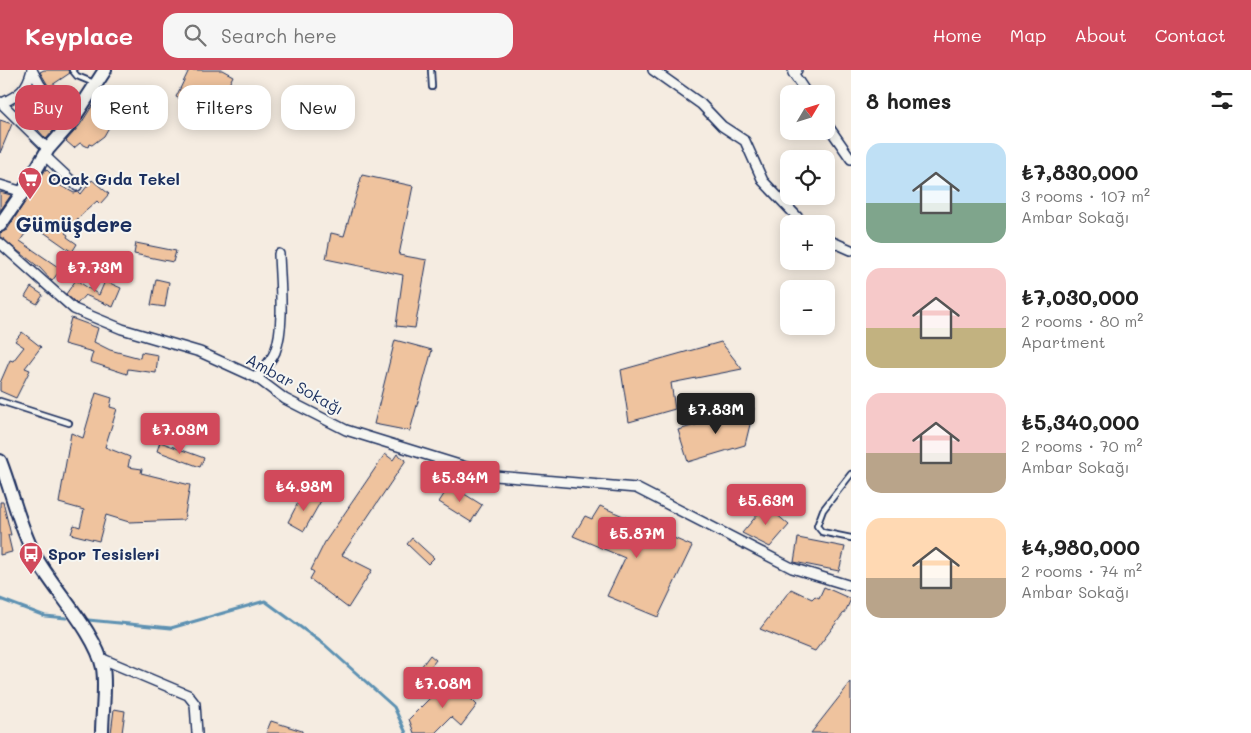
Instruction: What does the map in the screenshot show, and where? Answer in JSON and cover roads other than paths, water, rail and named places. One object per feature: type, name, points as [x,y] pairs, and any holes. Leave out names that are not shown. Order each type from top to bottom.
[{"type":"street","points":[[32,70],[28,85],[12,99],[1,102],[77,186]]},
{"type":"street","points":[[32,70],[41,85]]},
{"type":"street","points":[[81,106],[105,70]]},
{"type":"street","points":[[653,70],[701,104],[722,126],[745,141],[763,181],[795,215]]},
{"type":"street","points":[[797,70],[793,73],[801,85]]},
{"type":"street","points":[[0,225],[23,192],[46,152],[65,130]]},
{"type":"street","points":[[835,136],[851,159]]},
{"type":"street","points":[[0,185],[23,192]]},
{"type":"street","name":"Ambar Sokağı","points":[[0,243],[74,309],[122,329],[200,352],[257,378],[285,399],[346,430],[495,476],[636,488],[792,568],[851,586]]},
{"type":"street","points":[[835,243],[851,250]]},
{"type":"street","points":[[257,378],[274,354],[277,344],[280,309],[279,254]]},
{"type":"street","points":[[0,461],[24,532],[35,556],[78,621],[103,668],[102,733]]},
{"type":"street","points":[[98,657],[188,695],[195,704],[197,733]]},
{"type":"lane","points":[[72,70],[77,76],[95,84]]},
{"type":"lane","points":[[432,70],[432,88]]},
{"type":"lane","points":[[0,401],[69,424]]},
{"type":"lane","points":[[851,474],[823,510],[817,526],[822,532],[851,538]]},
{"type":"waterway","points":[[0,599],[45,616],[66,618]]},
{"type":"waterway","points":[[88,620],[171,628],[265,601],[325,645],[394,707],[406,733]]},
{"type":"place","name":"Ocak Gıda Tekel","points":[[30,200]]},
{"type":"place","name":"Spor Tesisleri","points":[[31,575]]},
{"type":"district","name":"Gümüşdere","points":[[74,225]]}]
